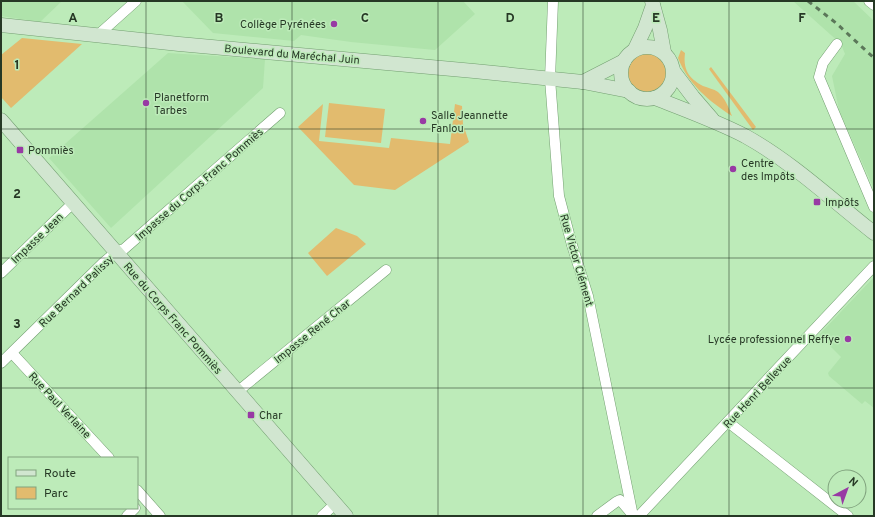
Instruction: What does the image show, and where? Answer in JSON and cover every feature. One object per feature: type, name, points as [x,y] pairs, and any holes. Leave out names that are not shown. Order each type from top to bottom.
[{"type":"main road","points":[[635,49],[645,28],[652,3]]},
{"type":"main road","points":[[652,3],[660,30],[664,52]]},
{"type":"main road","name":"Boulevard du Maréchal Juin","points":[[1,25],[179,44],[304,54],[583,82],[629,91]]},
{"type":"main road","points":[[719,124],[692,97],[674,72],[671,61],[664,52],[658,48],[650,46],[635,49],[629,54],[624,61],[622,69],[624,85],[629,91],[641,98],[655,98],[745,136],[786,162],[874,234]]},
{"type":"main road","points":[[583,82],[624,61]]},
{"type":"main road","points":[[655,98],[663,94],[669,88],[673,80],[674,72]]},
{"type":"main road","name":"Rue du Corps Franc Pommiès","points":[[1,120],[346,516]]},
{"type":"street","points":[[98,35],[136,1]]},
{"type":"street","name":"Rue Victor Clément","points":[[553,1],[550,79],[559,196],[588,296],[633,516]]},
{"type":"street","points":[[869,1],[874,5]]},
{"type":"street","points":[[837,44],[823,63],[819,77],[874,207]]},
{"type":"street","name":"Impasse du Corps Franc Pommiès","points":[[116,252],[124,249],[280,113]]},
{"type":"street","name":"Impasse Jean","points":[[1,272],[73,203]]},
{"type":"street","name":"Rue Bernard Palissy","points":[[1,363],[116,252]]},
{"type":"street","name":"Rue Henri Bellevue","points":[[639,516],[874,266]]},
{"type":"street","name":"Impasse René Char","points":[[238,392],[386,270]]},
{"type":"street","name":"Rue Paul Verlaine","points":[[12,353],[108,457]]},
{"type":"street","points":[[728,422],[848,516]]},
{"type":"street","points":[[597,516],[620,500],[633,516]]},
{"type":"street","points":[[141,502],[160,516]]},
{"type":"street","points":[[322,516],[335,504]]},
{"type":"shaded area","points":[[1,1],[62,1],[40,22],[1,16]]},
{"type":"shaded area","name":"Collège Pyrénées","points":[[182,1],[463,1],[475,14],[435,50],[351,42],[301,35],[294,41],[213,33]]},
{"type":"shaded area","points":[[793,1],[853,1],[874,21],[874,189],[839,110],[832,76],[845,54],[841,44]]},
{"type":"shaded area","points":[[168,53],[265,59],[263,88],[111,228],[49,158]]},
{"type":"shaded area","name":"Lycée professionnel Reffye","points":[[874,277],[874,408],[865,401],[862,404],[829,376],[828,373],[841,357],[819,335]]},
{"type":"green space","points":[[22,38],[82,44],[11,108],[1,97],[1,55]]},
{"type":"green space","points":[[681,50],[685,53],[685,64],[690,76],[703,86],[718,92],[725,100],[732,116],[707,98],[693,84],[678,58]]},
{"type":"green space","points":[[648,52],[663,58],[669,73],[663,88],[648,94],[633,88],[627,73],[633,58]]},
{"type":"green space","points":[[711,67],[756,127],[753,130],[709,69]]},
{"type":"green space","points":[[329,103],[385,109],[381,143],[325,137]]},
{"type":"green space","points":[[323,104],[319,141],[389,148],[391,138],[450,144],[455,104],[462,106],[463,124],[469,142],[395,190],[354,185],[298,127]]},
{"type":"green space","points":[[336,228],[357,236],[366,244],[327,276],[308,253]]},
{"type":"railway","points":[[808,1],[836,23],[874,58]]},
{"type":"place","name":"Collège Pyrénées","points":[[334,24]]},
{"type":"place","name":"Planetform Tarbes","points":[[146,103]]},
{"type":"place","name":"Salle Jeannette Fanlou","points":[[423,121]]},
{"type":"place","name":"Pommiès","points":[[20,150]]},
{"type":"place","name":"Centre des Impôts","points":[[733,169]]},
{"type":"place","name":"Impôts","points":[[817,202]]},
{"type":"place","name":"Lycée professionnel Reffye","points":[[848,339]]},
{"type":"place","name":"Char","points":[[251,415]]}]
